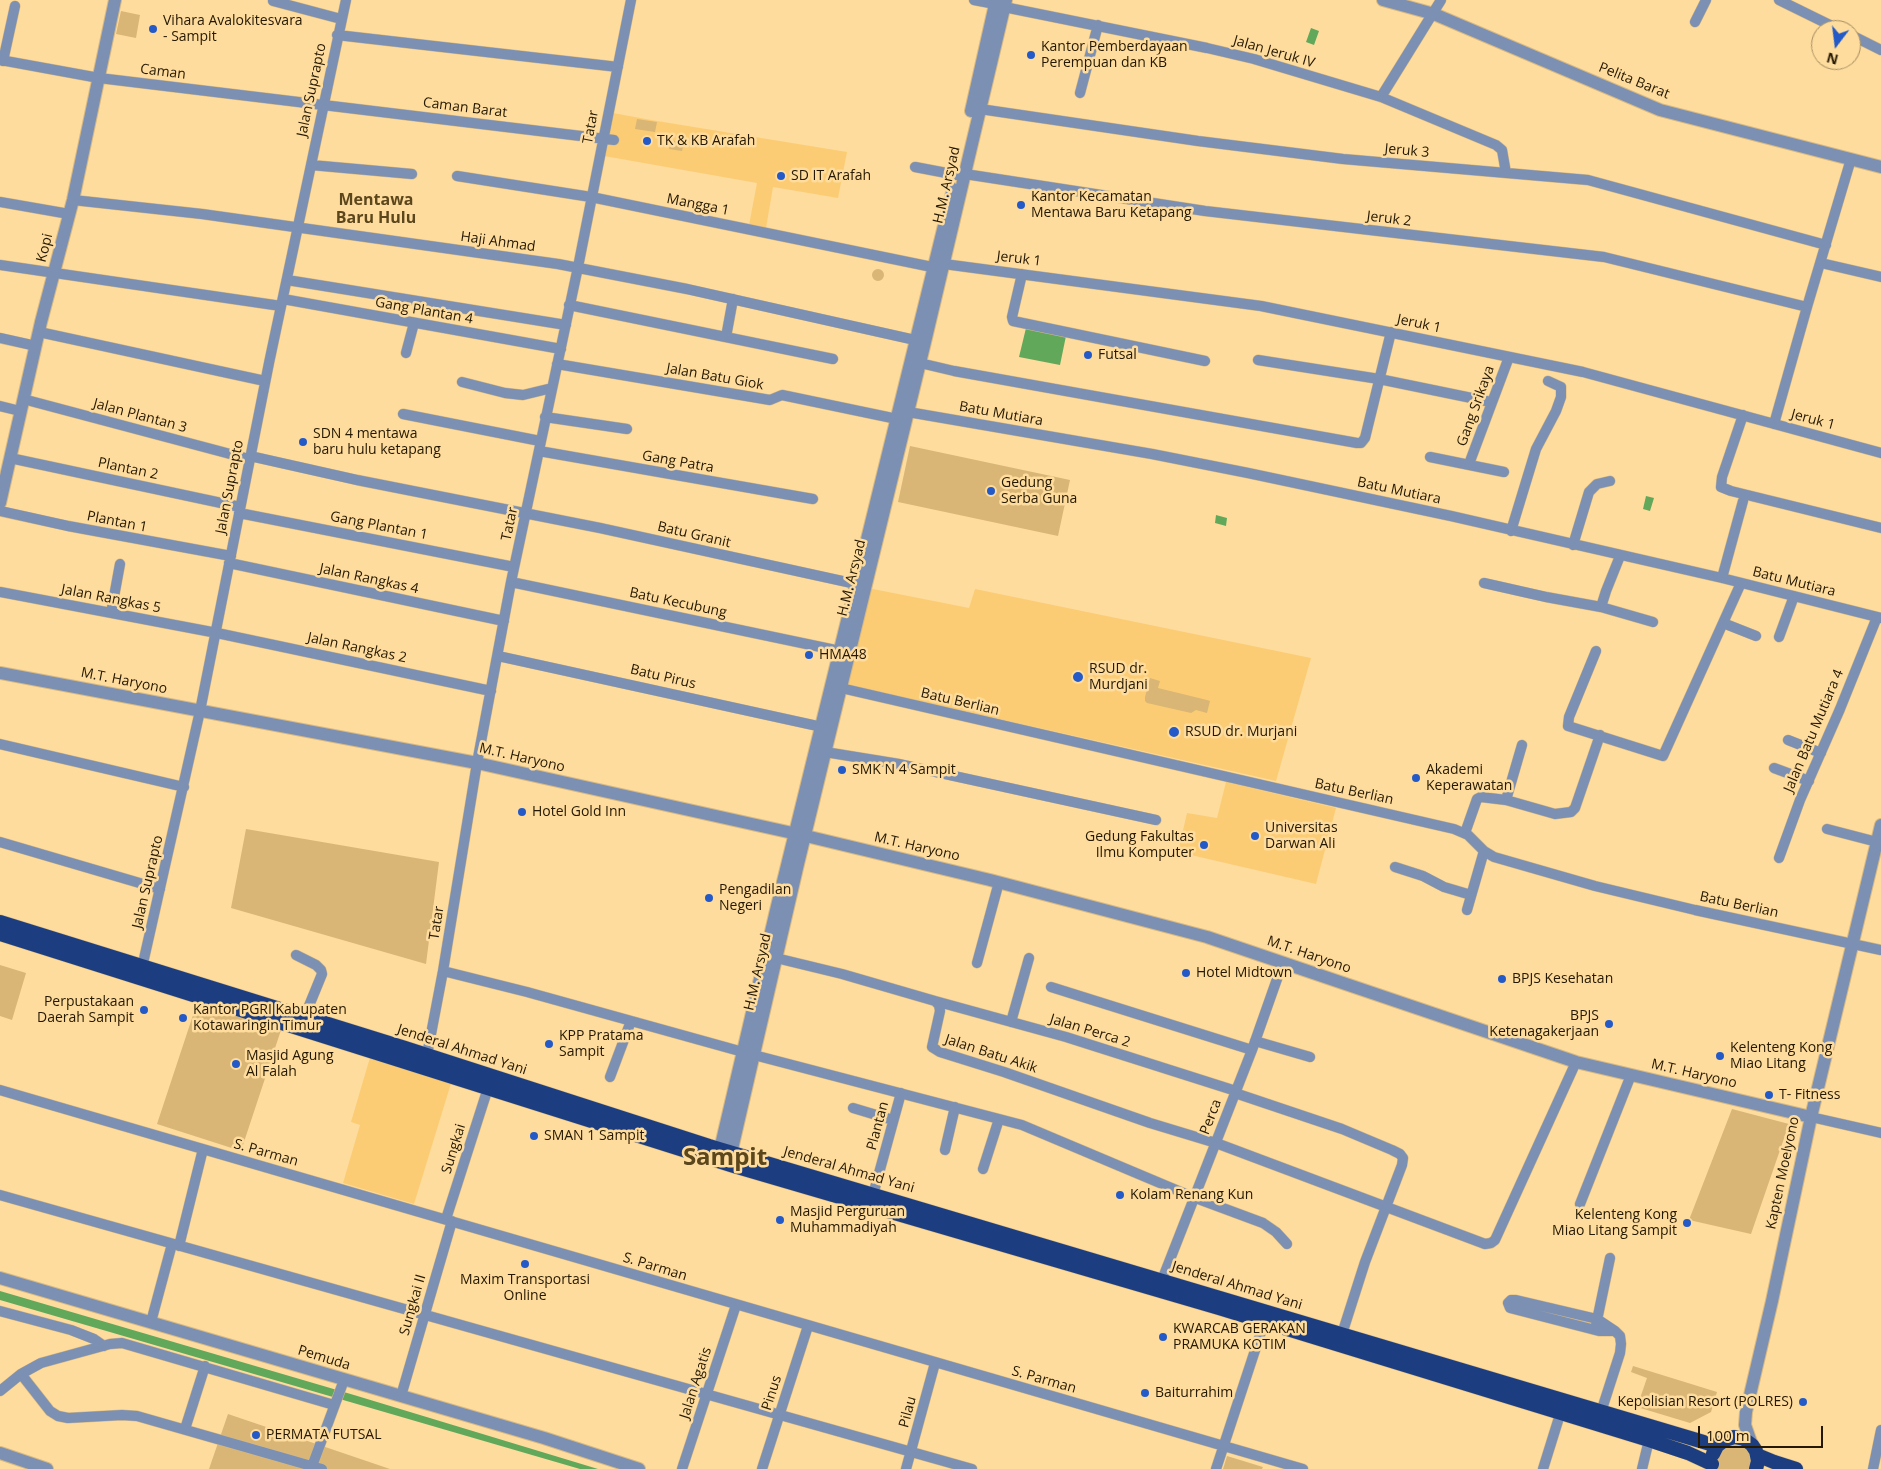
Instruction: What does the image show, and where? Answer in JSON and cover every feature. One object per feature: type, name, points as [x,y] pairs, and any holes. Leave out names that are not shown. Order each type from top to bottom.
[{"type":"highway","name":"Jenderal Ahmad Yani","points":[[0,922],[140,972],[488,1088],[1066,1257],[1264,1323],[1562,1406],[1601,1412],[1690,1446]]},
{"type":"highway","name":"Jenderal Ahmad Yani","points":[[0,934],[304,1018],[427,1056],[724,1157],[873,1195],[887,1204]]},
{"type":"highway","name":"Jenderal Ahmad Yani","points":[[1066,1257],[1162,1280],[1342,1334],[1562,1406],[1649,1440],[1690,1446]]},
{"type":"highway","points":[[1712,1466],[1712,1454],[1717,1446],[1729,1438],[1739,1438],[1755,1456],[1796,1469]]},
{"type":"highway","points":[[1690,1446],[1717,1446]]},
{"type":"highway","points":[[1690,1446],[1712,1466]]},
{"type":"street","name":"Kopi","points":[[0,503],[39,332],[73,200],[115,0]]},
{"type":"street","name":"Jalan Suprapto","points":[[140,972],[184,787],[217,633],[265,380],[346,0]]},
{"type":"street","name":"Tatar","points":[[427,1056],[477,763],[511,582],[578,267],[631,0]]},
{"type":"street","name":"Jalan Jeruk IV","points":[[974,0],[1001,3],[1254,59],[1381,97],[1496,145],[1504,154],[1506,174]]},
{"type":"street","name":"Pelita Barat","points":[[1383,0],[1434,14],[1660,110],[1881,167]]},
{"type":"street","points":[[1381,97],[1441,0]]},
{"type":"street","points":[[1695,22],[1706,0]]},
{"type":"street","points":[[1779,0],[1820,20]]},
{"type":"street","points":[[273,1],[341,19]]},
{"type":"street","name":"H.M. Arsyad","points":[[961,174],[980,109],[1001,3]]},
{"type":"street","name":"H.M. Arsyad","points":[[724,1157],[800,835],[825,752],[841,688],[902,416],[915,340],[938,265],[1001,3]]},
{"type":"street","points":[[2,61],[15,6]]},
{"type":"street","points":[[1080,94],[1098,25]]},
{"type":"street","points":[[338,35],[618,68]]},
{"type":"street","points":[[1861,40],[1881,50]]},
{"type":"street","name":"Caman","points":[[2,61],[100,78],[323,106]]},
{"type":"street","name":"Caman Barat","points":[[323,106],[614,140]]},
{"type":"street","name":"Jeruk 3","points":[[980,109],[1198,141],[1343,159],[1588,180],[1826,245]]},
{"type":"street","points":[[1774,424],[1851,159]]},
{"type":"street","points":[[311,165],[412,174]]},
{"type":"street","name":"Jeruk 2","points":[[915,167],[1205,211],[1604,257],[1807,307]]},
{"type":"street","name":"Mangga 1","points":[[457,176],[591,197],[938,265]]},
{"type":"street","name":"Haji Ahmad","points":[[73,200],[153,208],[298,227],[578,267],[733,299],[915,340]]},
{"type":"street","points":[[0,202],[69,214]]},
{"type":"street","points":[[1820,262],[1881,277]]},
{"type":"street","name":"Gang Plantan 4","points":[[0,265],[54,274],[282,303],[414,323],[561,349]]},
{"type":"street","name":"H.M. Arsyad","points":[[766,977],[776,958],[822,727],[856,584],[902,416],[920,363],[938,265]]},
{"type":"street","name":"Jeruk 1","points":[[938,265],[1245,303],[1583,372],[1881,453]]},
{"type":"street","points":[[1022,274],[1013,321],[1205,361]]},
{"type":"street","points":[[287,280],[566,325]]},
{"type":"street","points":[[726,337],[733,299]]},
{"type":"street","points":[[570,305],[833,359]]},
{"type":"street","points":[[406,353],[414,323]]},
{"type":"street","points":[[39,332],[265,380]]},
{"type":"street","points":[[920,363],[954,371],[1357,444],[1361,443],[1365,438],[1390,332]]},
{"type":"street","points":[[0,338],[36,346]]},
{"type":"street","name":"Gang Srikaya","points":[[1469,464],[1509,357]]},
{"type":"street","points":[[1258,360],[1379,380],[1491,402]]},
{"type":"street","name":"Jalan Batu Giok","points":[[557,364],[770,400],[782,395],[902,416]]},
{"type":"street","points":[[1511,531],[1536,449],[1556,411],[1561,397],[1561,387],[1548,381]]},
{"type":"street","points":[[462,382],[523,395],[552,388]]},
{"type":"street","name":"Jalan Plantan 3","points":[[0,406],[22,405],[250,458],[526,513]]},
{"type":"street","name":"Gang Patra","points":[[403,414],[540,446],[813,499]]},
{"type":"street","points":[[1743,415],[1722,477],[1722,487],[1724,489],[1881,528]]},
{"type":"street","name":"Batu Mutiara","points":[[902,416],[1152,454],[1248,473],[1451,516],[1722,578],[1879,617]]},
{"type":"street","points":[[545,417],[627,429]]},
{"type":"street","points":[[1430,457],[1504,472]]},
{"type":"street","name":"Plantan 2","points":[[10,458],[240,510]]},
{"type":"street","points":[[1573,545],[1589,492],[1597,484],[1610,480]]},
{"type":"street","points":[[1722,578],[1743,501]]},
{"type":"street","name":"Gang Plantan 1","points":[[240,510],[514,567]]},
{"type":"street","name":"Plantan 1","points":[[0,511],[230,560]]},
{"type":"street","name":"Batu Granit","points":[[526,513],[856,584]]},
{"type":"street","points":[[1602,608],[1606,591],[1620,556]]},
{"type":"street","name":"Jalan Rangkas 4","points":[[230,560],[504,621]]},
{"type":"street","points":[[111,613],[120,564]]},
{"type":"street","name":"Batu Kecubung","points":[[511,582],[840,650]]},
{"type":"street","points":[[1484,583],[1602,608],[1653,622]]},
{"type":"street","points":[[1596,650],[1568,726],[1663,756],[1741,583]]},
{"type":"street","name":"Jalan Rangkas 5","points":[[0,592],[217,633]]},
{"type":"street","points":[[1778,637],[1794,596]]},
{"type":"street","name":"Jalan Batu Mutiara 4","points":[[1779,858],[1800,800],[1879,617]]},
{"type":"street","points":[[1723,623],[1756,636]]},
{"type":"street","name":"Jalan Rangkas 2","points":[[217,633],[491,691]]},
{"type":"street","name":"Batu Pirus","points":[[498,656],[822,727]]},
{"type":"street","name":"M.T. Haryono","points":[[0,673],[477,763],[800,835],[999,882],[1167,925],[1576,1062],[1811,1117]]},
{"type":"street","name":"Batu Berlian","points":[[841,688],[1311,797],[1393,814],[1466,833],[1484,851],[1494,857],[1649,900],[1881,950]]},
{"type":"street","points":[[1466,833],[1478,799],[1485,797],[1506,800],[1555,814],[1571,812],[1600,735]]},
{"type":"street","points":[[1788,740],[1821,753]]},
{"type":"street","points":[[0,744],[184,787]]},
{"type":"street","points":[[1506,800],[1522,745]]},
{"type":"street","points":[[825,752],[899,764],[1156,820]]},
{"type":"street","points":[[1774,768],[1809,781]]},
{"type":"street","name":"Kapten Moelyono","points":[[1746,1412],[1772,1301],[1811,1117],[1881,825]]},
{"type":"street","points":[[1827,829],[1877,842]]},
{"type":"street","points":[[0,842],[160,889]]},
{"type":"street","points":[[1467,910],[1484,851]]},
{"type":"street","points":[[1394,867],[1423,876],[1444,887],[1471,895]]},
{"type":"street","points":[[977,963],[999,882]]},
{"type":"street","points":[[296,955],[316,965],[322,974],[304,1018]]},
{"type":"street","points":[[776,958],[935,1000]]},
{"type":"street","points":[[1011,1022],[1029,958]]},
{"type":"street","name":"Perca","points":[[1162,1280],[1254,1045],[1282,962]]},
{"type":"street","points":[[443,971],[1022,1125],[1194,1197],[1262,1223],[1270,1227],[1287,1244]]},
{"type":"street","points":[[1051,987],[1254,1045],[1310,1056]]},
{"type":"street","name":"Jalan Perca 2","points":[[935,1000],[1066,1037],[1235,1092],[1335,1126],[1400,1154],[1403,1158],[1402,1165],[1386,1208]]},
{"type":"street","name":"Jalan Batu Akik","points":[[935,1000],[939,1005],[940,1011],[932,1044],[934,1049],[1150,1123],[1216,1143]]},
{"type":"street","points":[[610,1077],[631,1022]]},
{"type":"street","points":[[1216,1143],[1478,1242],[1491,1243],[1495,1240],[1576,1062]]},
{"type":"street","points":[[1580,1204],[1631,1075]]},
{"type":"street","name":"Sungkai","points":[[449,1220],[488,1088]]},
{"type":"street","name":"S. Parman","points":[[0,1090],[1303,1469]]},
{"type":"street","name":"Plantan","points":[[873,1195],[901,1093]]},
{"type":"street","points":[[945,1150],[955,1107]]},
{"type":"street","points":[[853,1108],[893,1120]]},
{"type":"street","points":[[1811,1117],[1881,1133]]},
{"type":"street","points":[[983,1169],[998,1119]]},
{"type":"street","points":[[151,1322],[203,1149]]},
{"type":"street","points":[[0,1195],[911,1452],[956,1467],[972,1469]]},
{"type":"street","points":[[1342,1334],[1365,1262],[1386,1208]]},
{"type":"street","name":"Sungkai II","points":[[401,1396],[449,1220]]},
{"type":"street","points":[[1596,1325],[1610,1258]]},
{"type":"street","name":"Pemuda","points":[[0,1278],[151,1322],[338,1393],[401,1396],[544,1438],[639,1469]]},
{"type":"street","points":[[1596,1325],[1510,1308],[1508,1303],[1511,1300],[1516,1300],[1615,1330],[1620,1336],[1620,1353],[1601,1412]]},
{"type":"street","name":"Jalan Agatis","points":[[682,1469],[736,1305]]},
{"type":"street","points":[[0,1311],[71,1330],[94,1339],[104,1346]]},
{"type":"street","points":[[1216,1469],[1264,1323]]},
{"type":"street","name":"Pinus","points":[[762,1469],[808,1326]]},
{"type":"street","points":[[0,1390],[21,1374],[41,1362],[122,1343],[205,1366],[338,1393],[315,1468],[152,1419],[128,1415],[68,1418],[58,1416],[50,1411],[21,1374]]},
{"type":"street","name":"Pilau","points":[[906,1469],[935,1363]]},
{"type":"street","points":[[185,1429],[205,1366]]},
{"type":"street","points":[[1543,1469],[1562,1406]]},
{"type":"street","points":[[1729,1438],[1741,1424],[1746,1412]]},
{"type":"street","points":[[1746,1412],[1745,1425],[1755,1456]]},
{"type":"street","points":[[1873,1469],[1881,1430]]},
{"type":"street","points":[[1642,1469],[1649,1440]]},
{"type":"street","points":[[0,1452],[16,1464],[47,1469]]},
{"type":"shaded area","points":[[121,11],[140,15],[136,38],[116,34]]},
{"type":"shaded area","points":[[1311,28],[1319,31],[1314,45],[1306,42]]},
{"type":"shaded area","name":"SD IT Arafah","points":[[613,113],[847,152],[838,198],[773,187],[766,228],[749,225],[757,183],[604,156]]},
{"type":"shaded area","points":[[637,119],[657,122],[655,132],[635,129]]},
{"type":"shaded area","points":[[671,140],[684,143],[682,151],[669,149]]},
{"type":"shaded area","points":[[878,269],[884,275],[878,281],[872,275]]},
{"type":"shaded area","points":[[1026,328],[1066,336],[1060,365],[1019,357]]},
{"type":"shaded area","points":[[910,446],[1070,480],[1058,536],[898,502]]},
{"type":"shaded area","points":[[1646,496],[1654,498],[1650,511],[1643,509]]},
{"type":"shaded area","points":[[1216,515],[1227,518],[1226,526],[1215,523]]},
{"type":"shaded area","name":"RSUD dr. Murjani","points":[[868,588],[969,608],[975,589],[1311,658],[1276,781],[843,684]]},
{"type":"shaded area","points":[[1150,678],[1160,681],[1158,688],[1210,701],[1207,713],[1196,710],[1191,713],[1147,703],[1145,697]]},
{"type":"shaded area","name":"Universitas Darwan Ali","points":[[1226,782],[1336,808],[1316,884],[1178,852],[1187,813],[1217,818]]},
{"type":"shaded area","points":[[246,829],[439,862],[426,964],[231,908]]},
{"type":"shaded area","points":[[0,965],[26,973],[12,1020],[0,1016]]},
{"type":"shaded area","points":[[198,1000],[282,1027],[241,1151],[157,1124]]},
{"type":"shaded area","points":[[371,1054],[452,1080],[414,1204],[343,1183],[360,1125],[351,1122]]},
{"type":"shaded area","points":[[1732,1109],[1789,1124],[1751,1234],[1689,1220]]},
{"type":"shaded area","points":[[0,1291],[598,1469],[580,1469],[0,1300]]},
{"type":"shaded area","points":[[1633,1366],[1717,1392],[1711,1412],[1690,1423],[1637,1407],[1647,1378],[1631,1372]]},
{"type":"shaded area","name":"PERMATA FUTSAL","points":[[228,1414],[390,1469],[209,1469]]},
{"type":"shaded area","points":[[1731,1440],[1753,1451],[1752,1469],[1717,1469],[1715,1465],[1716,1452]]},
{"type":"shaded area","points":[[1227,1456],[1263,1467],[1262,1469],[1223,1469]]},
{"type":"place","name":"Vihara Avalokitesvara - Sampit","points":[[153,29]]},
{"type":"place","name":"Kantor Pemberdayaan Perempuan dan KB","points":[[1031,55]]},
{"type":"place","name":"TK & KB Arafah","points":[[647,141]]},
{"type":"place","name":"SD IT Arafah","points":[[781,176]]},
{"type":"place","name":"Kantor Kecamatan Mentawa Baru Ketapang","points":[[1021,205]]},
{"type":"place","name":"Futsal","points":[[1088,355]]},
{"type":"place","name":"SDN 4 mentawa baru hulu ketapang","points":[[303,442]]},
{"type":"place","name":"Gedung Serba Guna","points":[[991,491]]},
{"type":"place","name":"HMA48","points":[[809,655]]},
{"type":"place","name":"RSUD dr. Murdjani","points":[[1078,677]]},
{"type":"place","name":"RSUD dr. Murjani","points":[[1174,732]]},
{"type":"place","name":"SMK N 4 Sampit","points":[[842,770]]},
{"type":"place","name":"Akademi Keperawatan","points":[[1416,778]]},
{"type":"place","name":"Hotel Gold Inn","points":[[522,812]]},
{"type":"place","name":"Universitas Darwan Ali","points":[[1255,836]]},
{"type":"place","name":"Gedung Fakultas Ilmu Komputer","points":[[1204,845]]},
{"type":"place","name":"Pengadilan Negeri","points":[[709,898]]},
{"type":"place","name":"Hotel Midtown","points":[[1186,973]]},
{"type":"place","name":"BPJS Kesehatan","points":[[1502,979]]},
{"type":"place","name":"Perpustakaan Daerah Sampit","points":[[144,1010]]},
{"type":"place","name":"Kantor PGRI Kabupaten Kotawaringin Timur","points":[[183,1018]]},
{"type":"place","name":"BPJS Ketenagakerjaan","points":[[1609,1024]]},
{"type":"place","name":"KPP Pratama Sampit","points":[[549,1044]]},
{"type":"place","name":"Kelenteng Kong Miao Litang","points":[[1720,1056]]},
{"type":"place","name":"Masjid Agung Al Falah","points":[[236,1064]]},
{"type":"place","name":"T- Fitness","points":[[1769,1095]]},
{"type":"place","name":"SMAN 1 Sampit","points":[[534,1136]]},
{"type":"place","name":"Kolam Renang Kun","points":[[1120,1195]]},
{"type":"place","name":"Masjid Perguruan Muhammadiyah","points":[[780,1220]]},
{"type":"place","name":"Kelenteng Kong Miao Litang Sampit","points":[[1687,1223]]},
{"type":"place","name":"Maxim Transportasi Online","points":[[525,1264]]},
{"type":"place","name":"KWARCAB GERAKAN PRAMUKA KOTIM","points":[[1163,1337]]},
{"type":"place","name":"Baiturrahim","points":[[1145,1393]]},
{"type":"place","name":"Kepolisian Resort (POLRES)","points":[[1803,1402]]},
{"type":"place","name":"PERMATA FUTSAL","points":[[256,1435]]},
{"type":"district","name":"Mentawa Baru Hulu","points":[[376,209]]},
{"type":"district","name":"Sampit","points":[[725,1158]]}]
